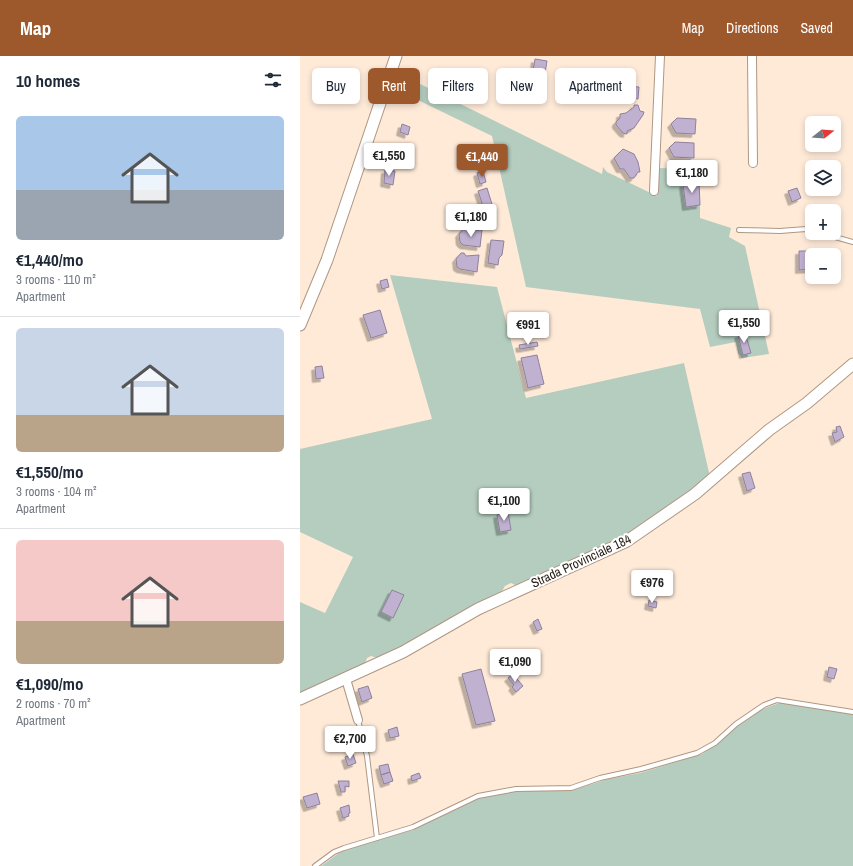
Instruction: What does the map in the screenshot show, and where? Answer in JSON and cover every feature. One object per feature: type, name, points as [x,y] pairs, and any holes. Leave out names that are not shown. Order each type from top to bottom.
[{"type":"street","points":[[300,325],[327,260],[396,56]]},
{"type":"street","points":[[654,191],[660,56]]},
{"type":"street","points":[[752,56],[753,163]]},
{"type":"street","name":"Strada Provinciale 184","points":[[300,699],[403,652],[478,609],[627,541],[695,494],[769,430],[807,403],[853,364]]},
{"type":"street","points":[[346,679],[358,720]]},
{"type":"lane","points":[[739,230],[780,231],[805,229]]},
{"type":"lane","points":[[841,239],[853,242]]},
{"type":"lane","points":[[315,866],[339,850],[413,826],[478,796],[516,789],[571,788],[600,778],[641,770],[697,753],[715,743],[736,724],[764,705],[777,700],[853,712]]},
{"type":"lane","points":[[358,720],[367,756],[377,838]]},
{"type":"green space","points":[[420,84],[428,88],[428,104],[461,104],[602,174],[603,167],[607,172],[657,196],[659,168],[685,169],[689,183],[683,184],[686,206],[700,205],[700,218],[731,228],[729,237],[745,246],[769,354],[742,358],[738,353],[736,342],[710,347],[700,309],[526,287],[492,136],[420,101]]},
{"type":"green space","points":[[390,275],[497,287],[526,398],[684,363],[710,477],[639,530],[517,586],[511,583],[505,586],[501,593],[381,659],[371,656],[367,658],[364,666],[300,694],[300,602],[325,613],[353,557],[300,532],[300,449],[432,419]]},
{"type":"green space","points":[[782,702],[853,714],[853,866],[321,866],[339,853],[354,847],[413,830],[480,798],[497,794],[525,791],[564,791],[576,789],[608,779],[640,773],[702,754],[736,727],[763,709]]},
{"type":"building","points":[[535,59],[547,61],[546,68],[534,68]]},
{"type":"building","points":[[636,87],[639,87],[638,99],[636,99]]},
{"type":"building","points":[[634,105],[638,105],[640,111],[644,112],[643,115],[634,128],[627,131],[627,134],[623,133],[616,125],[616,122],[620,118],[620,114],[626,113],[634,107]]},
{"type":"building","points":[[677,118],[696,119],[695,134],[676,133],[671,124]]},
{"type":"building","points":[[402,124],[410,127],[408,135],[400,132]]},
{"type":"building","points":[[675,142],[694,143],[694,158],[674,157],[669,148]]},
{"type":"building","points":[[623,149],[634,154],[638,162],[640,172],[638,172],[634,178],[630,178],[624,169],[620,169],[614,158]]},
{"type":"building","points":[[385,170],[395,171],[393,185],[384,183]]},
{"type":"building","points":[[483,171],[486,182],[480,184],[477,173]]},
{"type":"building","points":[[699,182],[700,205],[686,207],[683,184]]},
{"type":"building","points":[[487,188],[495,214],[476,219],[473,209],[481,206],[482,203],[478,191]]},
{"type":"building","points":[[797,188],[801,198],[792,202],[788,191]]},
{"type":"building","points":[[464,228],[467,228],[469,231],[482,230],[480,247],[463,245],[460,242],[459,234]]},
{"type":"building","points":[[491,240],[504,241],[502,255],[499,258],[498,265],[488,263]]},
{"type":"building","points":[[799,251],[805,251],[805,270],[799,270]]},
{"type":"building","points":[[461,253],[464,253],[466,256],[479,255],[477,272],[460,269],[457,267],[456,259]]},
{"type":"building","points":[[387,279],[389,287],[382,289],[380,281]]},
{"type":"building","points":[[380,310],[387,333],[371,338],[363,315]]},
{"type":"building","points":[[745,333],[751,353],[743,355],[738,335]]},
{"type":"building","points":[[537,342],[538,346],[520,349],[519,345]]},
{"type":"building","points":[[537,355],[544,384],[528,388],[521,358]]},
{"type":"building","points":[[322,366],[324,378],[316,379],[315,367]]},
{"type":"building","points":[[840,426],[844,437],[835,442],[832,433],[837,432],[836,427]]},
{"type":"building","points":[[750,472],[755,488],[747,491],[742,474]]},
{"type":"building","points":[[508,512],[511,530],[500,532],[497,515]]},
{"type":"building","points":[[392,590],[404,595],[393,618],[381,612]]},
{"type":"building","points":[[649,600],[657,602],[656,608],[648,606]]},
{"type":"building","points":[[538,619],[542,629],[537,631],[533,622]]},
{"type":"building","points":[[829,667],[837,669],[834,679],[827,677]]},
{"type":"building","points":[[481,669],[495,721],[476,725],[462,674]]},
{"type":"building","points":[[513,674],[523,686],[516,692],[512,687],[514,685],[508,678]]},
{"type":"building","points":[[368,686],[372,698],[362,702],[358,689]]},
{"type":"building","points":[[397,727],[399,736],[390,738],[388,730]]},
{"type":"building","points":[[346,733],[350,739],[344,741],[341,736]]},
{"type":"building","points":[[353,754],[356,763],[348,766],[345,757]]},
{"type":"building","points":[[388,764],[390,772],[381,775],[379,766]]},
{"type":"building","points":[[390,772],[393,781],[384,784],[381,775]]},
{"type":"building","points":[[419,773],[421,778],[412,781],[411,776]]},
{"type":"building","points":[[338,781],[349,781],[349,787],[345,786],[345,792],[341,792]]},
{"type":"building","points":[[317,793],[320,804],[307,808],[303,797]]},
{"type":"building","points":[[349,805],[349,816],[343,818],[340,808]]}]
